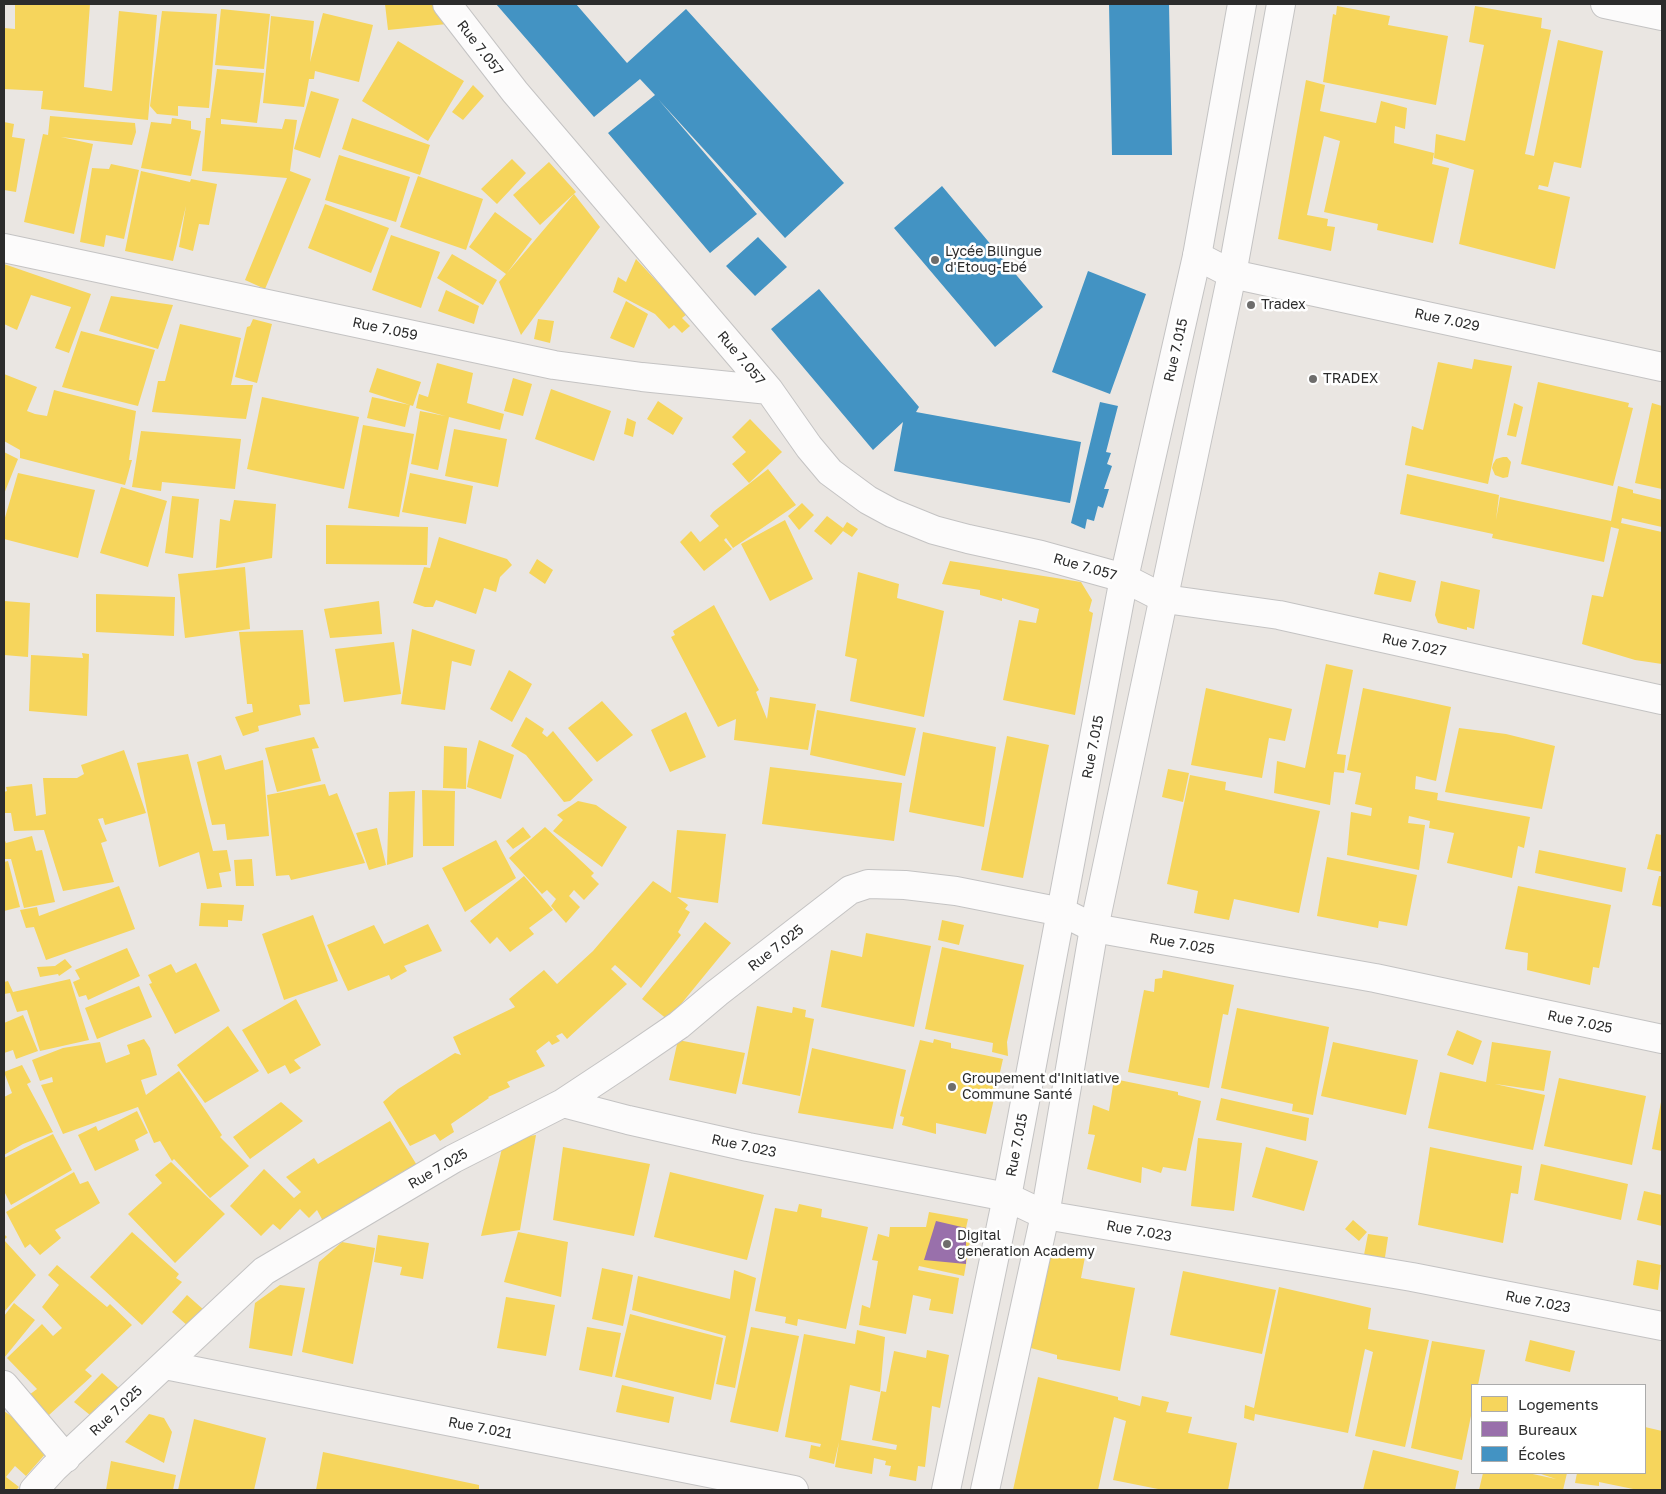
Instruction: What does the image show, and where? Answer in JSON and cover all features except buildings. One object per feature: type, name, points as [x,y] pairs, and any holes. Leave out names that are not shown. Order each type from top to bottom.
[{"type":"street","name":"Rue 7.057","points":[[447,4],[514,92],[769,390],[809,447],[830,472],[868,500],[892,513],[934,530],[1041,555],[1124,578],[1165,599]]},
{"type":"street","name":"Rue 7.015","points":[[946,1490],[1007,1197],[1124,578],[1197,256],[1242,4]]},
{"type":"street","points":[[985,1490],[1045,1215],[1094,928],[1165,599],[1232,274],[1281,4]]},
{"type":"street","points":[[1605,4],[1662,16]]},
{"type":"street","name":"Rue 7.059","points":[[4,248],[554,365],[642,377],[769,390]]},
{"type":"street","points":[[1197,256],[1232,274]]},
{"type":"street","name":"Rue 7.029","points":[[1232,274],[1662,367]]},
{"type":"street","name":"Rue 7.027","points":[[1165,599],[1279,615],[1662,700]]},
{"type":"street","name":"Rue 7.025","points":[[34,1490],[264,1271],[453,1158],[563,1103],[679,1025],[717,993],[850,890],[868,884],[905,885],[956,891],[1062,912],[1094,928],[1375,978],[1662,1040]]},
{"type":"street","name":"Rue 7.023","points":[[563,1103],[748,1147],[1007,1197],[1045,1215],[1412,1277],[1662,1326]]},
{"type":"street","name":"Rue 7.021","points":[[166,1365],[794,1490]]},
{"type":"street","points":[[4,1385],[66,1458]]},
{"type":"place","name":"Lycée Bilingue d'Etoug-Ebé","points":[[935,260]]},
{"type":"place","name":"Tradex","points":[[1251,305]]},
{"type":"place","name":"TRADEX","points":[[1313,379]]},
{"type":"place","name":"Groupement d'Initiative Commune Santé","points":[[952,1087]]},
{"type":"place","name":"Digital generation Academy","points":[[947,1244]]}]
